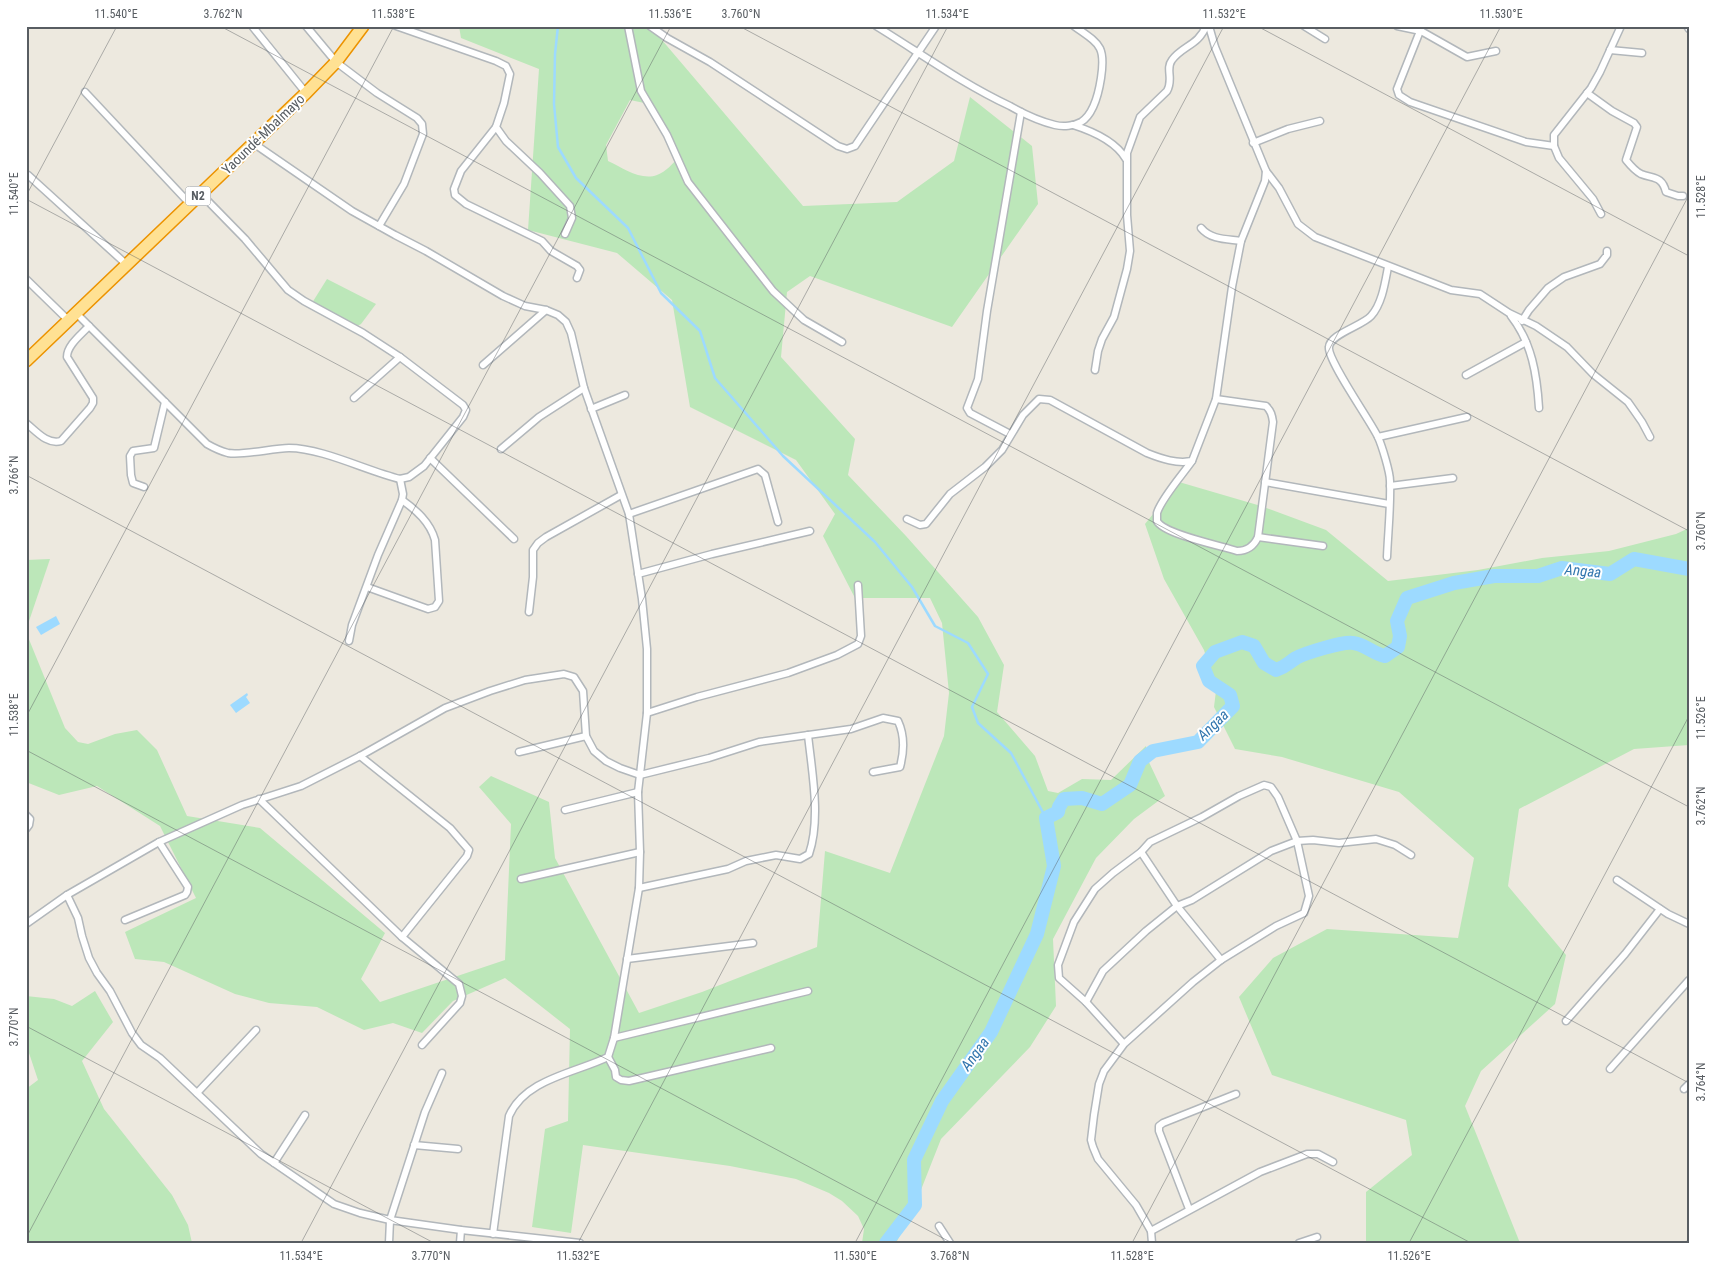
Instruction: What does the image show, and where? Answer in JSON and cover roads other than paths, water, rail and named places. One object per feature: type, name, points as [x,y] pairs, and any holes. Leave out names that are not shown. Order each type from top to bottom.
[{"type":"highway","name":"Yaoundé-Mbalmayo","points":[[26,361],[306,93],[336,62],[363,26]]},
{"type":"street","points":[[252,26],[306,93]]},
{"type":"street","points":[[306,26],[336,62],[377,93],[417,118],[422,124],[423,134],[404,184],[379,226]]},
{"type":"street","points":[[396,26],[506,66],[510,74],[504,103],[496,127],[462,172],[454,189],[456,195],[466,204],[542,242],[551,251],[577,266],[580,270],[577,278]]},
{"type":"street","points":[[628,26],[641,90],[667,135],[688,182],[773,291],[804,320],[842,342]]},
{"type":"street","points":[[650,26],[660,29],[838,146],[847,149],[854,146],[936,26]]},
{"type":"street","points":[[876,26],[988,96],[1021,112],[1057,126],[1081,122],[1090,111],[1099,90],[1103,63],[1102,50],[1095,41],[1074,26]]},
{"type":"street","points":[[1207,26],[1253,143],[1266,171],[1279,188],[1298,224],[1316,238],[1388,267],[1451,290],[1480,294],[1509,313],[1536,326],[1567,347],[1593,374],[1628,402],[1650,437]]},
{"type":"street","points":[[1095,370],[1102,338],[1114,316],[1130,251],[1127,215],[1127,153],[1140,117],[1170,86],[1169,69],[1173,58],[1197,41],[1207,26]]},
{"type":"street","points":[[1304,26],[1325,39]]},
{"type":"street","points":[[1397,26],[1421,29],[1467,57],[1496,51]]},
{"type":"street","points":[[1601,214],[1594,199],[1559,158],[1554,146],[1554,135],[1587,93],[1600,72],[1621,26]]},
{"type":"street","points":[[1421,29],[1396,88],[1399,95],[1410,102],[1526,142],[1554,146]]},
{"type":"street","points":[[1610,50],[1642,54]]},
{"type":"street","points":[[85,92],[190,204]]},
{"type":"street","points":[[1587,93],[1612,111],[1634,123],[1637,127],[1627,152],[1626,160],[1629,164],[1642,174],[1662,182],[1666,192],[1683,196]]},
{"type":"street","points":[[1010,434],[970,412],[967,408],[978,379],[987,311],[1021,112]]},
{"type":"street","points":[[1253,143],[1288,129],[1320,121]]},
{"type":"street","points":[[1072,124],[1108,142],[1121,151],[1126,160]]},
{"type":"street","points":[[496,127],[506,141],[540,173],[570,206],[572,218],[564,234]]},
{"type":"street","points":[[253,143],[379,226],[503,296],[525,306],[546,310],[558,315],[566,322],[571,334],[584,388],[629,514],[647,649],[647,713],[638,792],[639,888],[614,1038],[608,1058],[615,1070],[616,1077],[629,1081],[771,1048]]},
{"type":"street","points":[[1216,399],[1266,406],[1271,410],[1273,422],[1258,537],[1250,548],[1244,551],[1237,551],[1177,534],[1164,528],[1157,521],[1157,515],[1161,505],[1192,461],[1216,399],[1232,287],[1241,241],[1259,198],[1265,181],[1266,171]]},
{"type":"street","points":[[28,175],[126,264]]},
{"type":"street","points":[[26,278],[72,316],[90,326],[207,444],[217,450],[230,454],[290,448],[304,450],[400,479],[409,477],[424,466],[463,417],[466,410],[463,405],[400,357],[363,333],[304,301],[288,290],[245,240],[200,194]]},
{"type":"street","points":[[1201,228],[1205,233],[1215,238],[1241,241]]},
{"type":"street","points":[[1522,320],[1548,288],[1564,277],[1600,264],[1607,251]]},
{"type":"street","points":[[1387,557],[1390,479],[1378,437],[1329,353],[1328,347],[1333,338],[1364,322],[1371,316],[1381,296],[1388,267]]},
{"type":"street","points":[[483,365],[546,310]]},
{"type":"street","points":[[1509,313],[1520,327],[1534,364],[1538,383],[1538,408]]},
{"type":"street","points":[[26,423],[49,441],[55,443],[60,441],[90,408],[93,398],[66,356],[70,347],[90,326]]},
{"type":"street","points":[[1466,375],[1526,342]]},
{"type":"street","points":[[354,398],[400,357]]},
{"type":"street","points":[[502,449],[539,417],[584,388]]},
{"type":"street","points":[[591,409],[625,395]]},
{"type":"street","points":[[907,519],[920,525],[926,524],[950,494],[1002,450],[1023,415],[1039,399],[1050,400],[1147,453],[1163,459],[1192,461]]},
{"type":"street","points":[[144,487],[133,483],[130,456],[133,451],[154,448],[165,402]]},
{"type":"street","points":[[1378,437],[1467,417]]},
{"type":"street","points":[[430,458],[514,539]]},
{"type":"street","points":[[629,514],[758,469],[765,475],[778,522]]},
{"type":"street","points":[[1390,486],[1453,478]]},
{"type":"street","points":[[349,641],[352,625],[402,500],[403,494],[400,479]]},
{"type":"street","points":[[1265,482],[1389,504]]},
{"type":"street","points":[[529,612],[533,577],[533,550],[538,543],[621,495]]},
{"type":"street","points":[[367,587],[428,609],[435,607],[438,601],[435,540],[432,531],[416,510],[402,500]]},
{"type":"street","points":[[638,574],[810,531]]},
{"type":"street","points":[[1258,537],[1323,546]]},
{"type":"street","points":[[647,713],[697,697],[788,674],[858,644],[861,636],[858,585]]},
{"type":"street","points":[[26,924],[67,895],[160,842],[242,805],[301,786],[360,756],[445,708],[526,680],[564,674],[574,677],[584,691],[586,736],[594,750],[606,761],[640,775],[709,758],[760,742],[851,729],[883,718],[898,721],[901,727],[904,752],[900,767],[873,772]]},
{"type":"street","points":[[639,888],[728,869],[753,859],[776,855],[800,859],[808,854],[812,844],[814,812],[808,735]]},
{"type":"street","points":[[519,752],[586,736]]},
{"type":"street","points":[[360,756],[450,828],[469,850],[467,856],[402,937]]},
{"type":"street","points":[[1124,1044],[1086,1002],[1059,978],[1058,965],[1074,922],[1095,889],[1141,852],[1150,842],[1202,817],[1239,796],[1264,785],[1271,787],[1278,797],[1297,841],[1309,896],[1304,913],[1276,926],[1221,960],[1193,982],[1124,1044],[1101,1078],[1091,1140],[1098,1159],[1136,1205],[1151,1231],[1152,1243]]},
{"type":"street","points":[[565,810],[638,792]]},
{"type":"street","points":[[259,799],[402,937],[459,984],[462,991],[460,1003],[422,1045]]},
{"type":"street","points":[[26,815],[30,819],[26,829]]},
{"type":"street","points":[[1086,1002],[1103,971],[1146,931],[1177,906],[1192,900],[1271,852],[1297,841],[1312,840],[1339,843],[1376,839],[1411,855]]},
{"type":"street","points":[[125,920],[185,895],[187,892],[188,887],[160,842]]},
{"type":"street","points":[[521,879],[640,852]]},
{"type":"street","points":[[1141,852],[1177,906],[1221,960]]},
{"type":"street","points":[[1617,880],[1660,909],[1689,924]]},
{"type":"street","points":[[67,895],[78,918],[89,958],[110,991],[132,1033],[141,1045],[160,1058],[261,1154],[334,1204],[390,1220],[493,1234],[580,1243]]},
{"type":"street","points":[[1566,1021],[1625,954],[1660,909]]},
{"type":"street","points":[[627,958],[753,943]]},
{"type":"street","points":[[1610,1069],[1689,980]]},
{"type":"street","points":[[614,1038],[808,991]]},
{"type":"street","points":[[197,1093],[256,1030]]},
{"type":"street","points":[[493,1234],[509,1116],[512,1110],[536,1087],[608,1058]]},
{"type":"street","points":[[389,1243],[390,1220],[425,1112],[442,1073]]},
{"type":"street","points":[[1189,1209],[1159,1131],[1159,1126],[1163,1122],[1236,1094]]},
{"type":"street","points":[[274,1163],[305,1115]]},
{"type":"street","points":[[414,1145],[458,1149]]},
{"type":"street","points":[[1151,1231],[1260,1172],[1307,1154],[1318,1154],[1333,1162]]},
{"type":"street","points":[[939,1226],[950,1243]]},
{"type":"street","points":[[460,1243],[461,1230]]},
{"type":"street","points":[[1299,1243],[1317,1237]]},
{"type":"water","points":[[56,616],[60,624],[41,635],[36,627]]},
{"type":"water","points":[[247,693],[246,697],[250,703],[236,713],[230,705]]},
{"type":"waterway","points":[[558,26],[555,54],[554,104],[558,147],[576,178],[628,228],[661,293],[700,331],[715,378],[783,456],[875,542],[912,587],[935,626],[968,643],[988,674],[972,707],[978,723],[1011,753],[1046,818]]},
{"type":"waterway","name":"Angaa","points":[[886,1243],[915,1205],[914,1160],[942,1101],[991,1032],[1037,934],[1054,866],[1046,818],[1058,812],[1064,799],[1082,798],[1102,804],[1130,785],[1140,761],[1153,751],[1198,742],[1233,706],[1230,695],[1209,681],[1203,666],[1215,652],[1242,642],[1254,646],[1264,663],[1276,670],[1307,653],[1348,643],[1361,645],[1385,656],[1398,647],[1400,636],[1397,621],[1407,598],[1454,583],[1494,576],[1538,576],[1562,568],[1610,574],[1634,559],[1689,569]]}]
